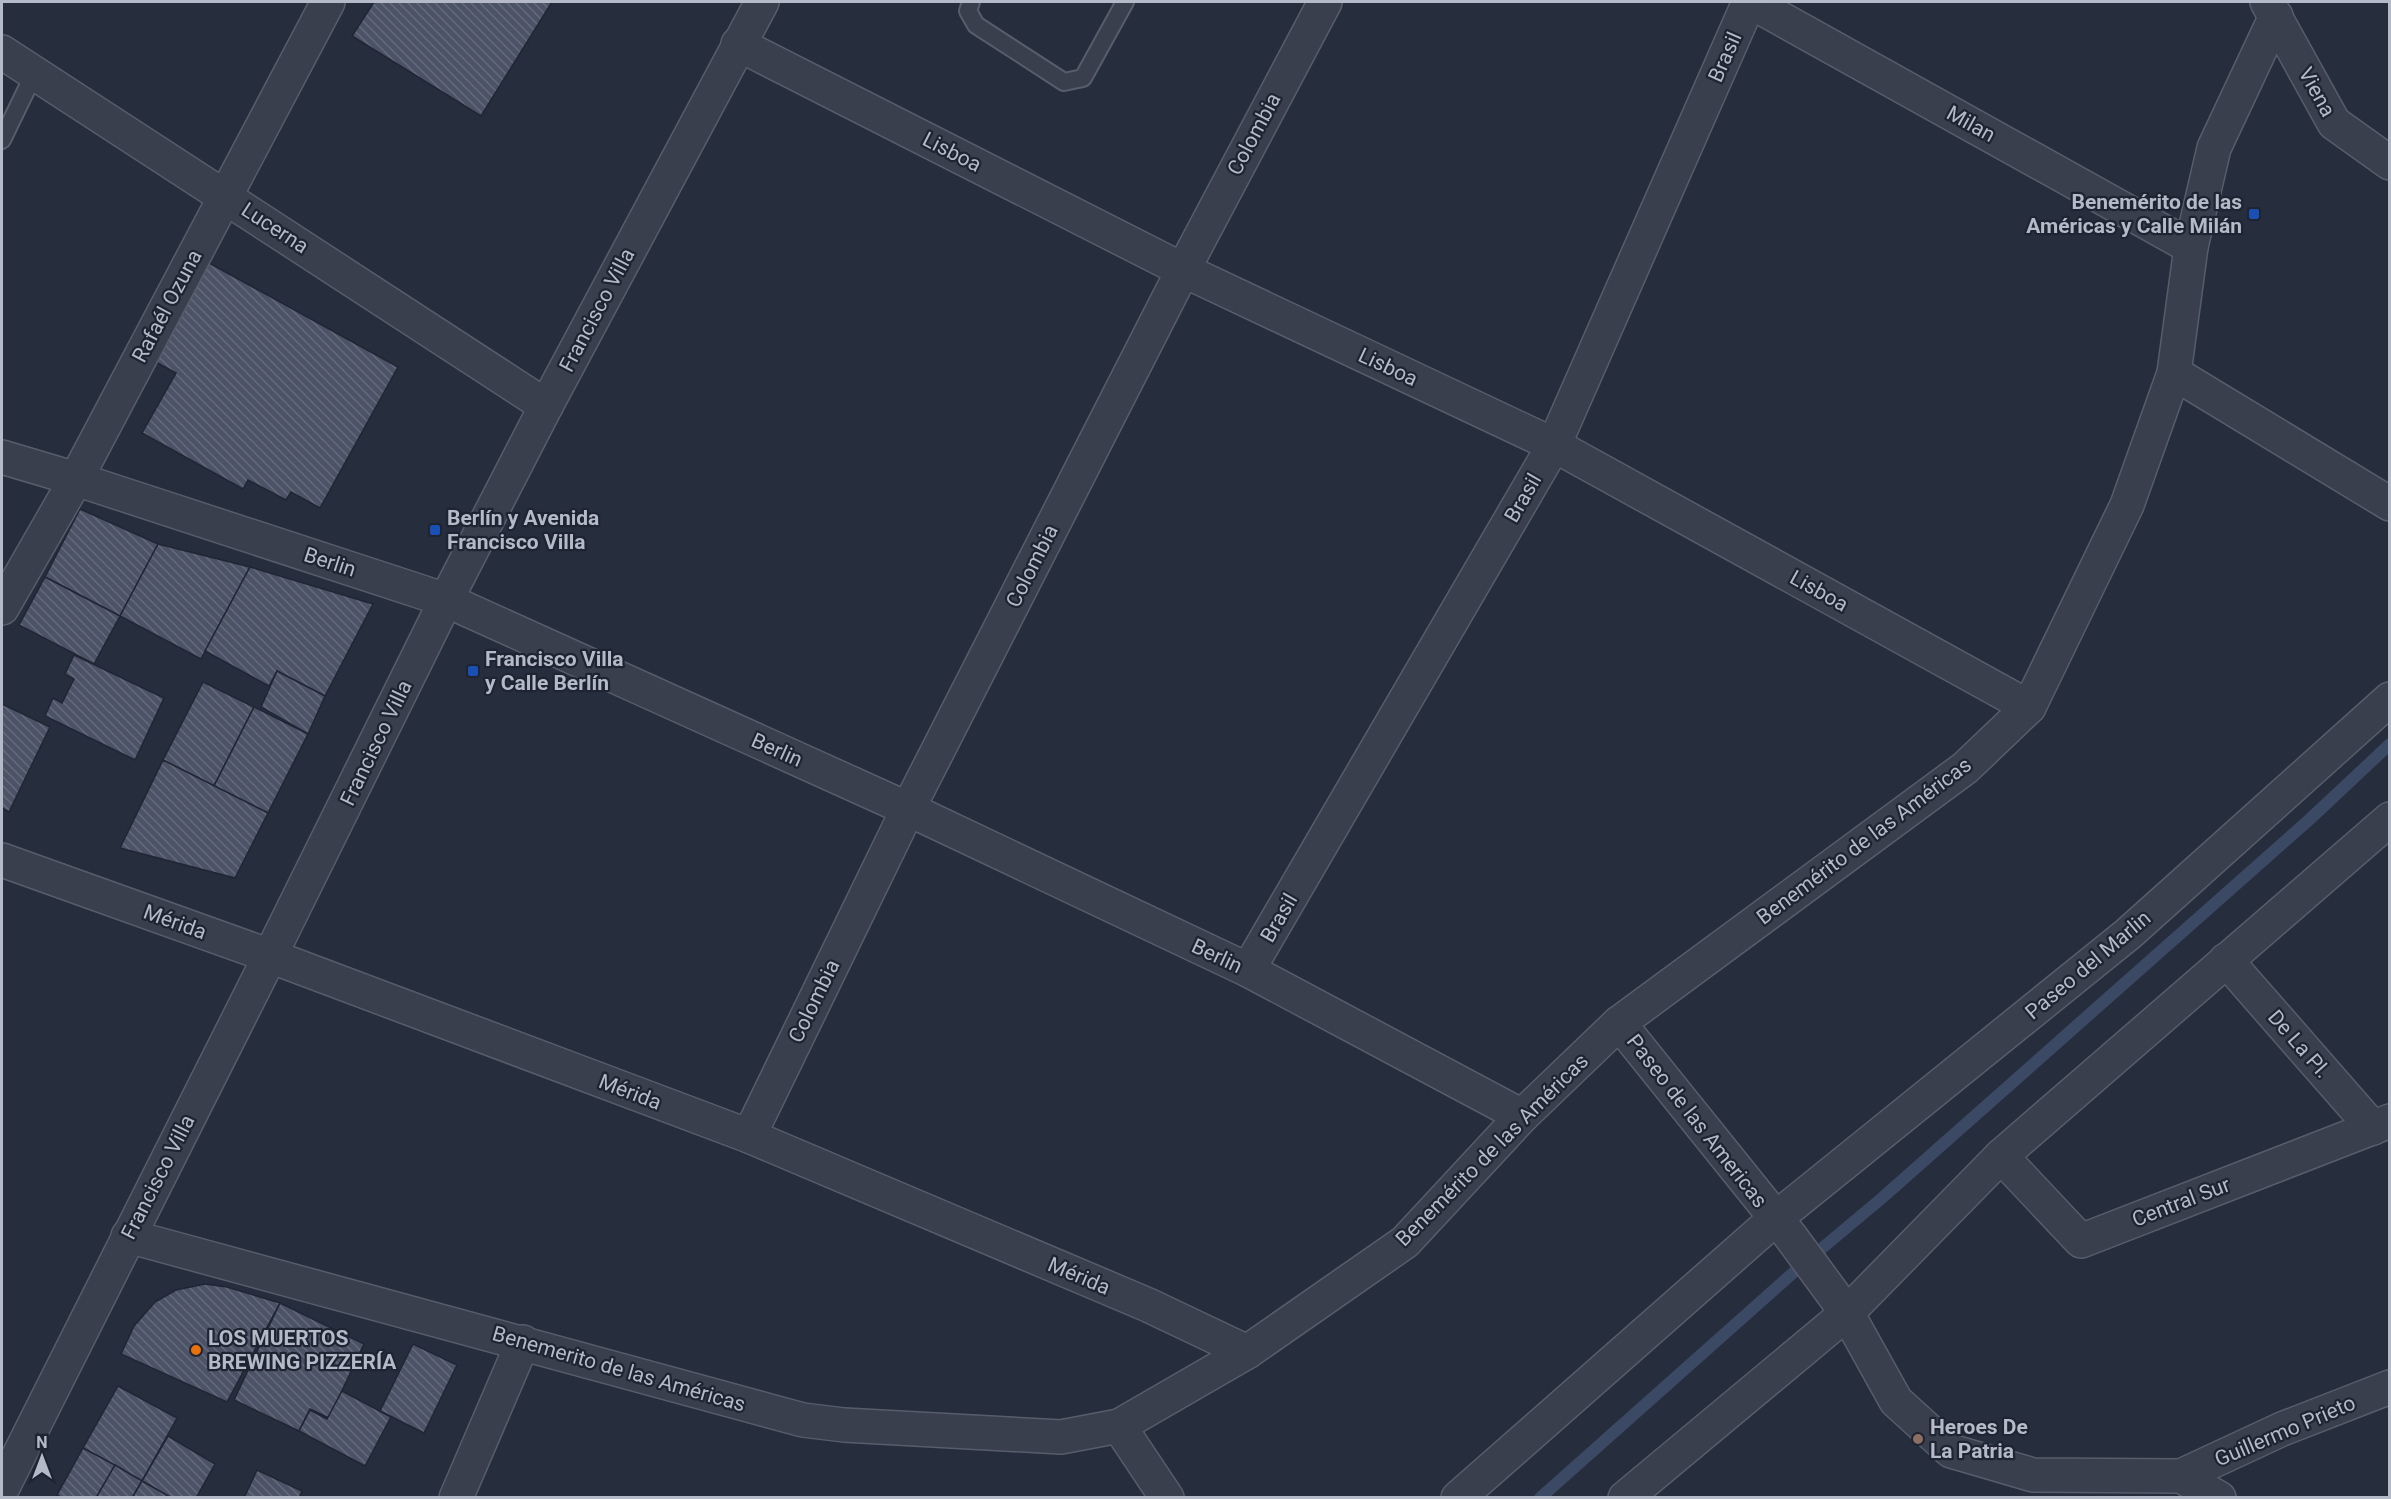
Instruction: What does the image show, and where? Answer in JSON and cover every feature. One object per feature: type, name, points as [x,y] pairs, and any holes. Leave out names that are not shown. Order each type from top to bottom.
[{"type":"street","name":"Rafaél Ozuna","points":[[2,608],[75,479],[328,2]]},
{"type":"street","name":"Francisco Villa","points":[[2,1490],[446,600],[546,406],[762,2]]},
{"type":"street","name":"Colombia","points":[[748,1136],[908,809],[1183,270],[1325,2]]},
{"type":"street","name":"Milan","points":[[1750,2],[2191,247]]},
{"type":"street","name":"Brasil","points":[[1248,970],[1554,446],[1750,2]]},
{"type":"street","name":"Benemérito de las Américas","points":[[1119,1426],[1247,1352],[1405,1242],[1522,1116],[1619,1023],[1965,768],[2029,707],[2127,505],[2174,373],[2191,247],[2214,148],[2272,9]]},
{"type":"street","name":"Viena","points":[[2272,9],[2334,123],[2390,163]]},
{"type":"street","name":"Lisboa","points":[[738,44],[1183,270],[1554,446],[2029,707]]},
{"type":"street","name":"Lucerna","points":[[2,52],[546,406]]},
{"type":"street","points":[[2174,373],[2390,504]]},
{"type":"street","name":"Berlin","points":[[2,457],[446,600],[908,809],[1248,970],[1522,1116]]},
{"type":"street","name":"Paseo del Marlin","points":[[1458,1497],[1783,1228],[2128,934],[2390,699]]},
{"type":"street","points":[[1625,1497],[1847,1313],[2001,1156],[2390,819]]},
{"type":"street","name":"Mérida","points":[[2,860],[270,956],[748,1136],[1148,1305],[1247,1352]]},
{"type":"street","name":"De La Pl.","points":[[2226,960],[2381,1124]]},
{"type":"street","name":"Paseo de las Americas","points":[[1619,1023],[1783,1228],[1847,1313]]},
{"type":"street","name":"Central Sur","points":[[2001,1156],[2081,1241],[2381,1124]]},
{"type":"street","name":"Benemerito de las Américas","points":[[128,1236],[803,1420],[844,1425],[1061,1437],[1119,1426]]},
{"type":"street","points":[[1847,1313],[1896,1401],[1951,1451],[2033,1475],[2181,1476],[2219,1497]]},
{"type":"street","points":[[456,1497],[523,1342]]},
{"type":"street","name":"Guillermo Prieto","points":[[2181,1476],[2282,1429],[2390,1388]]},
{"type":"street","points":[[1119,1426],[1158,1495]]},
{"type":"lane","points":[[971,2],[968,11],[976,26],[1064,82],[1083,78],[1125,2]]},
{"type":"lane","points":[[2,140],[34,74]]},
{"type":"building","points":[[374,2],[552,2],[481,116],[352,36]]},
{"type":"building","points":[[200,258],[398,367],[320,508],[291,492],[286,500],[248,480],[243,489],[142,433],[176,373],[145,356]]},
{"type":"building","points":[[80,509],[158,544],[120,616],[45,577]]},
{"type":"building","points":[[158,544],[250,567],[201,659],[120,616]]},
{"type":"building","points":[[250,567],[373,604],[325,696],[277,671],[269,686],[205,651]]},
{"type":"building","points":[[45,577],[120,616],[94,664],[19,625]]},
{"type":"building","points":[[74,655],[164,698],[135,760],[45,716],[53,698],[62,703],[74,679],[65,674]]},
{"type":"building","points":[[277,671],[325,696],[308,734],[261,707]]},
{"type":"building","points":[[203,682],[254,707],[214,786],[163,760]]},
{"type":"building","points":[[2,704],[50,727],[9,812],[2,808]]},
{"type":"building","points":[[254,707],[308,734],[268,813],[214,786]]},
{"type":"building","points":[[163,760],[268,813],[235,878],[120,848]]},
{"type":"building","points":[[205,1284],[227,1287],[280,1303],[227,1402],[121,1354],[134,1326],[155,1302],[176,1290]]},
{"type":"building","points":[[280,1303],[364,1344],[329,1418],[310,1409],[299,1431],[234,1400]]},
{"type":"building","points":[[413,1344],[457,1365],[424,1433],[380,1411]]},
{"type":"building","points":[[118,1386],[177,1418],[142,1481],[83,1448]]},
{"type":"building","points":[[342,1391],[391,1417],[365,1466],[299,1431],[310,1410],[327,1419]]},
{"type":"building","points":[[168,1436],[215,1464],[196,1498],[171,1498],[142,1481]]},
{"type":"building","points":[[83,1448],[115,1465],[96,1498],[62,1498],[57,1495]]},
{"type":"building","points":[[115,1465],[142,1481],[132,1498],[96,1498]]},
{"type":"building","points":[[257,1470],[302,1491],[299,1498],[244,1498]]},
{"type":"building","points":[[142,1481],[172,1498],[132,1498]]},
{"type":"waterway","points":[[1540,1498],[2310,819],[2390,744]]},
{"type":"place","name":"Benemérito de las Américas y Calle Milán","points":[[2254,214]]},
{"type":"place","name":"Berlín y Avenida Francisco Villa","points":[[435,530]]},
{"type":"place","name":"Francisco Villa y Calle Berlín","points":[[473,671]]},
{"type":"place","name":"LOS MUERTOS BREWING PIZZERÍA","points":[[196,1350]]},
{"type":"place","name":"Heroes De La Patria","points":[[1918,1439]]}]
